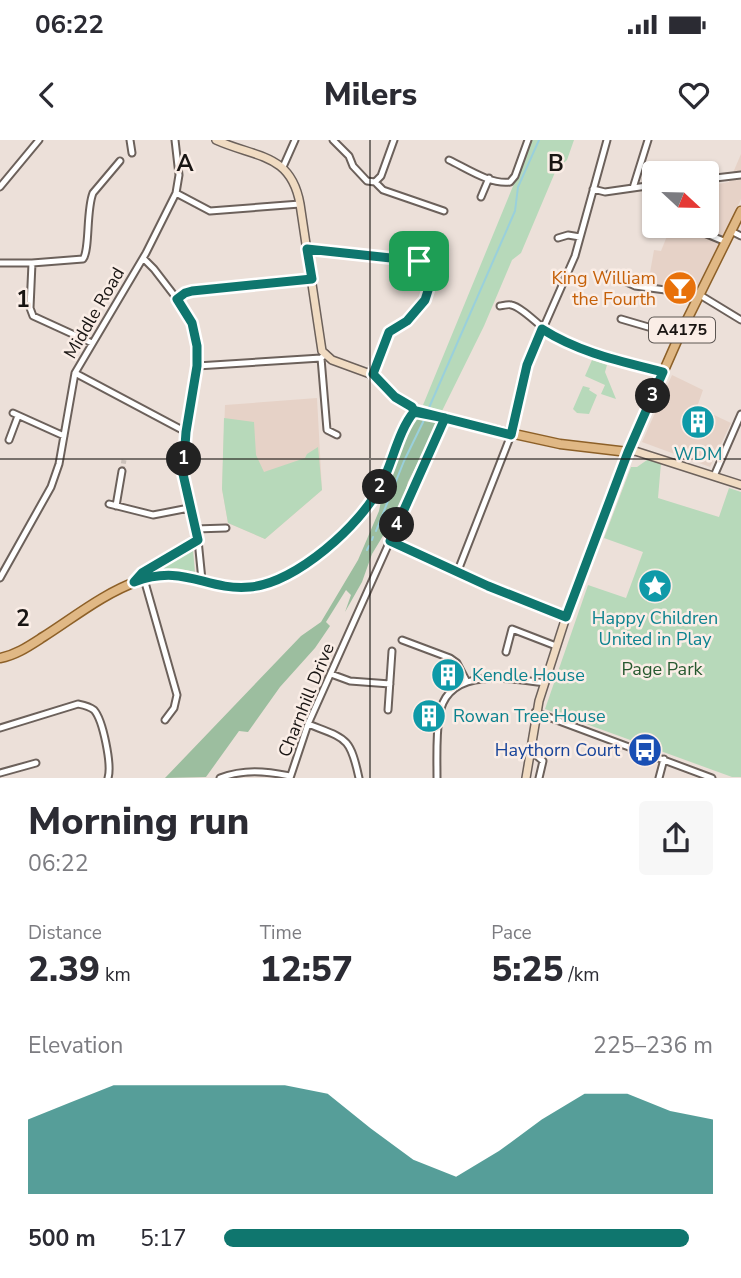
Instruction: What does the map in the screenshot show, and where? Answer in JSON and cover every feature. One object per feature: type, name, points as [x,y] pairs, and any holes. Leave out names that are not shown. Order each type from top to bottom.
[{"type":"main road","name":"A4175","points":[[628,452],[679,336],[741,211]]},
{"type":"main road","points":[[0,658],[23,649],[134,582],[167,574],[224,586],[249,588],[267,584],[306,563],[358,520],[373,501],[417,412],[511,435],[628,452]]},
{"type":"street","points":[[0,187],[39,140]]},
{"type":"street","points":[[130,140],[132,153]]},
{"type":"street","points":[[176,140],[179,175],[176,193],[210,211],[300,204]]},
{"type":"street","points":[[216,140],[268,158],[283,167],[294,182],[300,204],[320,345],[324,356],[327,430],[337,435]]},
{"type":"street","points":[[283,167],[295,140]]},
{"type":"street","points":[[333,140],[349,156],[363,178],[375,182],[383,190],[444,211]]},
{"type":"street","points":[[375,182],[381,176],[394,140]]},
{"type":"street","points":[[449,160],[505,183],[512,180],[528,140]]},
{"type":"street","points":[[457,573],[511,435],[527,365],[566,279],[607,140]]},
{"type":"street","points":[[633,188],[648,140]]},
{"type":"street","points":[[0,263],[32,264],[83,259],[86,256],[90,199],[120,161]]},
{"type":"street","points":[[719,178],[741,175]]},
{"type":"street","points":[[481,198],[489,178]]},
{"type":"street","points":[[593,190],[605,192],[642,187]]},
{"type":"street","name":"Middle Road","points":[[0,578],[51,487],[59,464],[75,373],[143,258],[176,193]]},
{"type":"street","points":[[732,231],[741,236]]},
{"type":"street","points":[[558,238],[568,235],[580,237]]},
{"type":"street","points":[[716,238],[726,242]]},
{"type":"street","points":[[307,249],[425,262],[432,271],[425,300],[407,321],[389,332],[373,374]]},
{"type":"street","points":[[143,258],[177,299],[195,330],[197,366],[186,432],[183,474],[198,540],[202,580]]},
{"type":"street","points":[[32,264],[30,308],[33,316],[92,343]]},
{"type":"street","points":[[609,274],[635,286],[699,298],[741,320]]},
{"type":"street","points":[[177,299],[192,291],[312,279]]},
{"type":"street","points":[[616,287],[620,279]]},
{"type":"street","points":[[500,306],[510,304],[517,307],[542,329],[565,344],[590,354],[663,372]]},
{"type":"street","points":[[621,319],[679,336]]},
{"type":"street","points":[[197,366],[324,356],[373,374],[395,397],[417,412]]},
{"type":"street","points":[[75,373],[186,432]]},
{"type":"street","points":[[714,476],[741,414]]},
{"type":"street","points":[[9,440],[16,415],[64,436]]},
{"type":"street","name":"Charnhill Drive","points":[[290,777],[308,724],[442,418]]},
{"type":"street","points":[[526,778],[535,712],[566,617],[628,452],[635,451],[741,485]]},
{"type":"street","points":[[122,471],[113,505],[153,515],[189,508]]},
{"type":"street","points":[[195,529],[226,528]]},
{"type":"street","points":[[134,582],[142,573],[198,540]]},
{"type":"street","points":[[390,541],[521,601],[566,617]]},
{"type":"street","points":[[144,579],[177,695],[174,708],[165,720]]},
{"type":"street","points":[[506,652],[512,629],[556,646]]},
{"type":"street","points":[[415,645],[418,637]]},
{"type":"street","points":[[402,640],[457,663],[467,682]]},
{"type":"street","points":[[388,710],[392,651]]},
{"type":"street","points":[[331,674],[350,681],[390,684]]},
{"type":"street","points":[[436,778],[439,716],[449,695],[457,687],[491,677],[545,683]]},
{"type":"street","points":[[0,729],[78,704],[86,705],[98,717],[110,763],[108,778]]},
{"type":"street","points":[[535,712],[712,778]]},
{"type":"street","points":[[308,724],[348,742],[353,751],[359,778]]},
{"type":"street","points":[[530,750],[543,761],[539,778]]},
{"type":"street","points":[[659,778],[664,760]]},
{"type":"street","points":[[0,773],[36,762]]},
{"type":"street","points":[[220,778],[237,772],[253,771],[290,777]]},
{"type":"shaded area","points":[[741,154],[741,199],[693,297],[674,289],[648,284],[654,250],[661,251],[666,238],[719,238],[719,184],[729,182]]},
{"type":"shaded area","points":[[672,375],[703,390],[697,407],[731,423],[710,467],[642,442]]},
{"type":"shaded area","points":[[317,398],[322,490],[265,539],[228,523],[222,489],[225,405]]},
{"type":"green space","points":[[532,140],[574,140],[567,160],[556,170],[521,253],[512,260],[484,326],[442,411],[423,405]]},
{"type":"green space","points":[[592,360],[607,365],[605,372],[616,399],[601,394],[605,385],[585,376]]},
{"type":"green space","points":[[583,386],[590,388],[589,390],[597,395],[589,414],[577,413],[573,409]]},
{"type":"green space","points":[[419,415],[439,421],[408,482],[401,506],[372,554],[362,582],[345,612],[351,595],[346,590],[326,622],[330,626],[315,648],[280,687],[248,732],[239,731],[206,777],[165,778],[301,636],[321,622],[358,560],[379,511],[383,491],[415,418]]},
{"type":"green space","points":[[224,418],[254,422],[256,455],[264,472],[305,458],[318,447],[322,490],[265,539],[228,523],[222,489]]},
{"type":"green space","name":"Page Park","points":[[647,460],[661,463],[658,498],[719,517],[729,488],[741,492],[741,777],[732,777],[545,709],[588,585],[626,598],[643,552],[604,538],[631,467],[637,467]]},
{"type":"green space","points":[[188,547],[193,550],[195,572],[176,568],[154,571],[153,569]]},
{"type":"waterway","points":[[428,410],[515,211],[518,187],[539,140]]},
{"type":"waterway","points":[[376,531],[404,461],[425,418]]},
{"type":"waterway","points":[[367,550],[369,546]]},
{"type":"tunnel","points":[[122,471],[124,460]]},
{"type":"place","name":"King William the Fourth","points":[[680,288]]},
{"type":"place","name":"WDM","points":[[698,422]]},
{"type":"place","name":"Happy Children United in Play","points":[[655,586]]},
{"type":"place","name":"Kendle House","points":[[448,675]]},
{"type":"place","name":"Rowan Tree House","points":[[429,716]]},
{"type":"place","name":"Haythorn Court","points":[[645,750]]},
{"type":"route","points":[[419,261],[307,249],[312,279],[192,291],[177,299],[195,330],[197,346],[197,366],[186,432],[183,474],[198,540],[142,573],[134,582],[167,574],[224,586],[249,588],[267,584],[306,563],[343,535],[373,501],[414,412],[417,411],[511,435],[527,365],[542,329],[565,344],[590,354],[663,372],[628,452],[566,617],[521,601],[390,541],[445,418],[417,411],[414,412],[412,407],[395,397],[373,374],[389,332],[415,314],[429,291],[432,271],[425,262],[419,261]]}]
